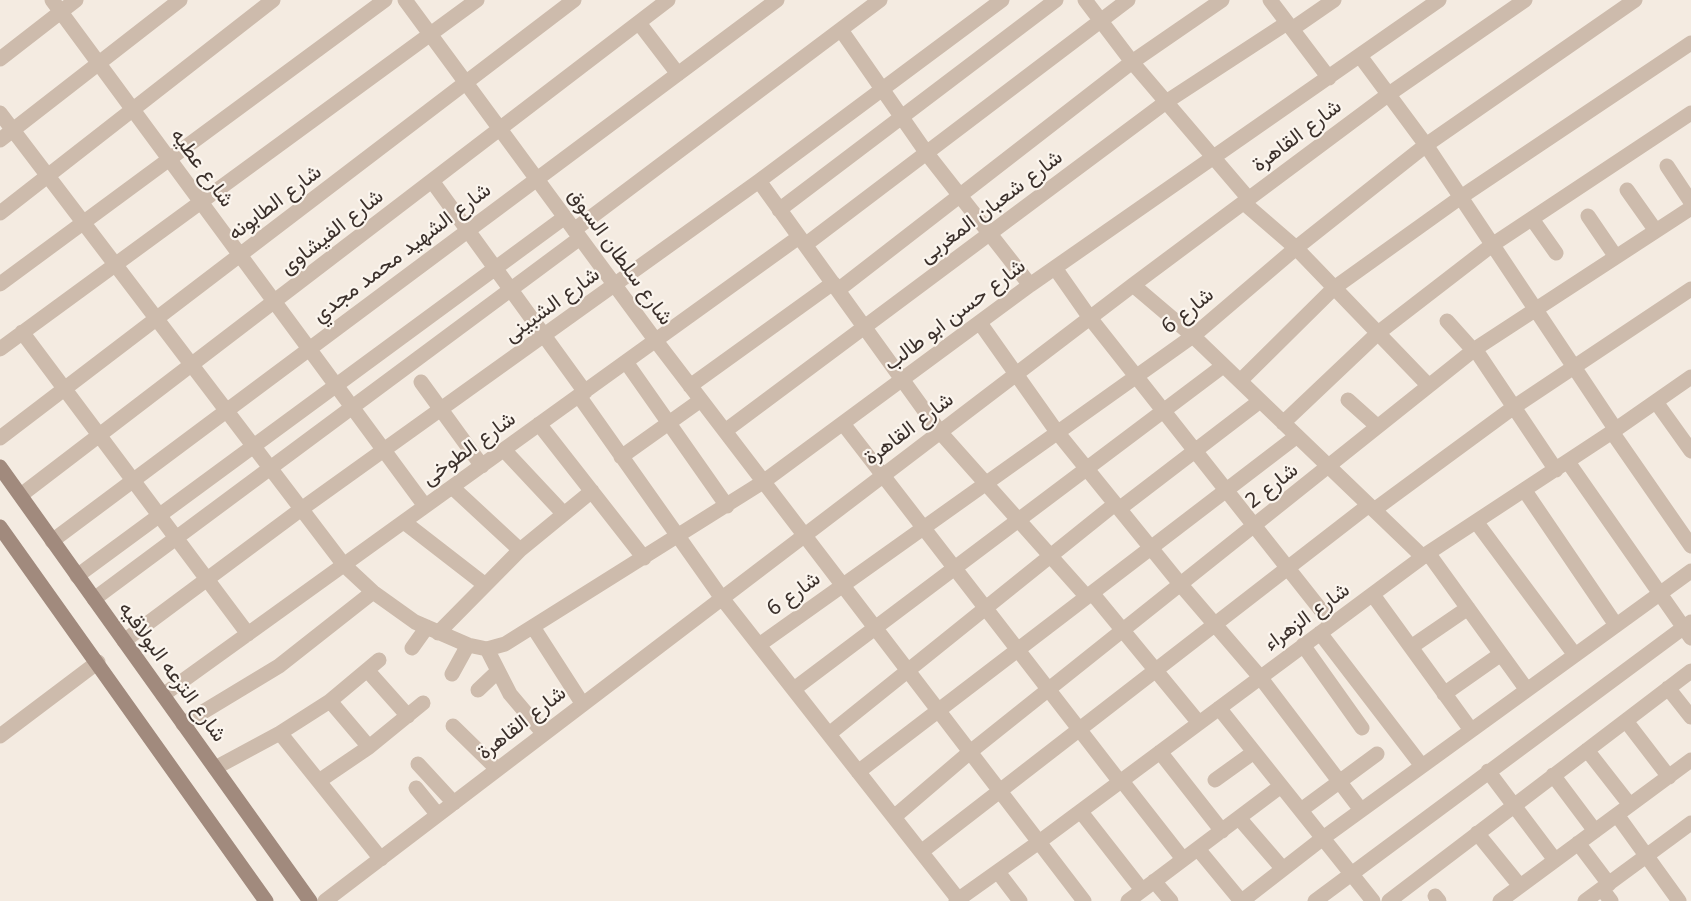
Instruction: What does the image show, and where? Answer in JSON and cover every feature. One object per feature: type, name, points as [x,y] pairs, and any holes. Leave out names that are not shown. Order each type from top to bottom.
[{"type":"street","points":[[0,59],[56,6],[76,0]]},
{"type":"street","points":[[0,141],[180,0]]},
{"type":"street","points":[[0,213],[273,0]]},
{"type":"street","points":[[0,284],[385,0]]},
{"type":"street","name":"شارع سلطان السوق","points":[[405,0],[656,341],[1084,901]]},
{"type":"street","points":[[0,349],[477,0]]},
{"type":"street","name":"شارع الطابونه","points":[[0,438],[574,0]]},
{"type":"street","name":"شارع الفيشاوى","points":[[21,495],[276,303],[668,0]]},
{"type":"street","name":"شارع الشهيد محمد مجدي","points":[[52,541],[777,0]]},
{"type":"street","points":[[94,599],[511,289],[573,228],[880,0]]},
{"type":"street","name":"شارع الشبينى","points":[[124,641],[300,510],[545,337],[759,181],[1002,0]]},
{"type":"street","points":[[779,210],[1056,0]]},
{"type":"street","points":[[1085,0],[1132,62],[1212,156],[1246,201],[1296,248],[1428,385]]},
{"type":"street","name":"شارع الطوخى","points":[[163,696],[626,362],[928,155],[1128,0]]},
{"type":"street","points":[[690,386],[835,286],[959,196],[1132,62],[1222,0]]},
{"type":"street","points":[[1270,0],[1329,78]]},
{"type":"street","name":"شارع شعبان المغربى","points":[[725,431],[1166,102],[1334,0]]},
{"type":"street","name":"شارع حسن ابو طالب","points":[[487,649],[506,644],[764,482],[844,425],[1030,285],[1439,0]]},
{"type":"street","name":"شارع القاهرة","points":[[325,901],[1133,285],[1389,94],[1525,0]]},
{"type":"street","name":"شارع 6","points":[[759,645],[1193,336],[1296,248],[1426,145],[1635,0]]},
{"type":"street","name":"شارع عطيه","points":[[56,6],[425,506]]},
{"type":"street","points":[[639,23],[678,74]]},
{"type":"street","points":[[841,30],[928,155],[1030,285]]},
{"type":"street","points":[[1239,381],[1334,288],[1461,197],[1691,43]]},
{"type":"street","points":[[1360,56],[1426,145],[1691,546]]},
{"type":"street","points":[[0,113],[344,565],[373,592],[433,630],[468,645],[487,649],[497,672],[515,701],[543,733]]},
{"type":"street","points":[[1283,423],[1378,333],[1492,245],[1691,113]]},
{"type":"street","points":[[1667,166],[1691,202]]},
{"type":"street","points":[[432,181],[545,337],[621,457],[721,597],[957,900]]},
{"type":"street","points":[[759,181],[940,432],[1051,556],[1123,630],[1199,723]]},
{"type":"street","points":[[1627,190],[1656,231]]},
{"type":"street","name":"شارع 2","points":[[894,817],[970,752],[1474,349],[1691,208]]},
{"type":"street","points":[[1588,216],[1616,257]]},
{"type":"street","points":[[1532,219],[1556,253]]},
{"type":"street","points":[[77,576],[495,268],[573,228]]},
{"type":"street","points":[[1055,268],[1090,318],[1287,568],[1326,629],[1422,766]]},
{"type":"street","points":[[1133,285],[1193,336],[1372,507],[1426,555],[1468,608],[1527,690]]},
{"type":"street","points":[[921,852],[1287,568],[1514,407],[1691,290]]},
{"type":"street","points":[[1315,901],[1488,771],[1688,629],[1514,407],[1474,349],[1447,321]]},
{"type":"street","points":[[980,322],[1057,432],[1150,548],[1260,677],[1361,810]]},
{"type":"street","points":[[22,332],[248,634]]},
{"type":"street","points":[[626,362],[727,507]]},
{"type":"street","points":[[794,689],[1223,366]]},
{"type":"street","name":"شارع الزهراء","points":[[957,900],[1081,812],[1426,555],[1525,491],[1691,377]]},
{"type":"street","points":[[421,382],[482,466]]},
{"type":"street","points":[[621,457],[701,400]]},
{"type":"street","points":[[1348,400],[1377,426]]},
{"type":"street","points":[[829,734],[1051,556],[1260,401]]},
{"type":"street","points":[[1656,402],[1691,451]]},
{"type":"street","points":[[539,424],[644,558]]},
{"type":"street","points":[[844,425],[1078,729],[1183,859]]},
{"type":"street","points":[[858,772],[1297,436]]},
{"type":"street","points":[[504,450],[563,513]]},
{"type":"street","name":"شارع الترعه البولاقيه","points":[[0,467],[310,901]]},
{"type":"street","points":[[452,487],[520,550]]},
{"type":"street","points":[[412,648],[520,550],[591,491]]},
{"type":"street","points":[[1525,491],[1616,625]]},
{"type":"street","points":[[404,522],[484,584]]},
{"type":"street","points":[[1476,523],[1575,655]]},
{"type":"street","points":[[0,527],[266,901]]},
{"type":"street","points":[[1197,849],[1241,901],[1361,810],[1691,571]]},
{"type":"street","points":[[183,724],[279,666],[373,592]]},
{"type":"street","points":[[1373,595],[1471,730]]},
{"type":"street","points":[[1411,647],[1468,608]]},
{"type":"street","points":[[533,627],[582,704]]},
{"type":"street","points":[[452,674],[468,645]]},
{"type":"street","points":[[1304,645],[1362,728]]},
{"type":"street","points":[[1444,694],[1501,654]]},
{"type":"street","points":[[0,736],[98,662]]},
{"type":"street","points":[[214,768],[280,733],[330,701],[373,665],[408,716]]},
{"type":"street","points":[[1389,901],[1691,671]]},
{"type":"street","points":[[478,690],[497,672]]},
{"type":"street","points":[[1668,688],[1691,717]]},
{"type":"street","points":[[330,701],[369,747]]},
{"type":"street","points":[[319,781],[369,747],[423,703]]},
{"type":"street","points":[[1219,708],[1373,901]]},
{"type":"street","points":[[1626,721],[1669,777]]},
{"type":"street","points":[[453,726],[497,769]]},
{"type":"street","points":[[280,733],[381,859]]},
{"type":"street","points":[[1587,750],[1630,805]]},
{"type":"street","points":[[1160,752],[1221,831]]},
{"type":"street","points":[[1215,780],[1254,752]]},
{"type":"street","points":[[1301,810],[1377,754]]},
{"type":"street","points":[[1500,901],[1691,760]]},
{"type":"street","points":[[418,764],[454,803]]},
{"type":"street","points":[[1488,771],[1555,860]]},
{"type":"street","points":[[1553,776],[1595,831]]},
{"type":"street","points":[[1128,901],[1281,786]]},
{"type":"street","points":[[416,788],[438,815]]},
{"type":"street","points":[[1081,812],[1148,885],[1171,901]]},
{"type":"street","points":[[1617,815],[1678,901]]},
{"type":"street","points":[[1239,818],[1283,869]]},
{"type":"street","points":[[1585,901],[1607,891],[1646,856],[1691,824]]},
{"type":"street","points":[[1477,833],[1520,886]]},
{"type":"street","points":[[1578,843],[1607,891]]},
{"type":"street","points":[[998,872],[1020,901]]}]
